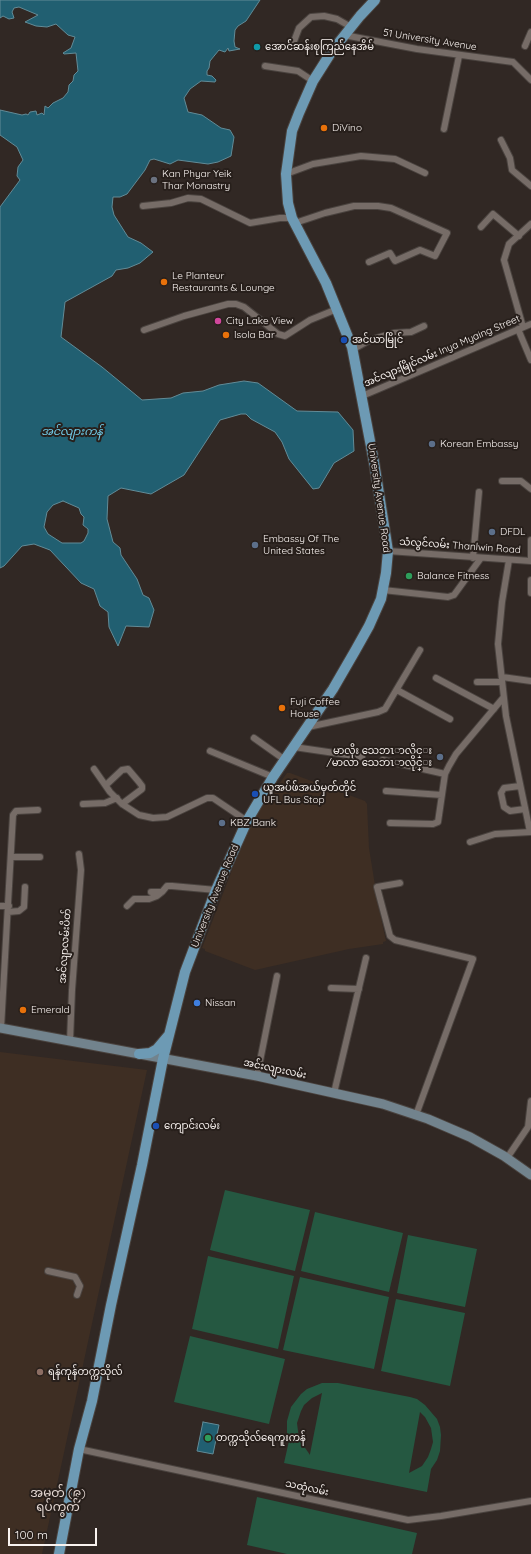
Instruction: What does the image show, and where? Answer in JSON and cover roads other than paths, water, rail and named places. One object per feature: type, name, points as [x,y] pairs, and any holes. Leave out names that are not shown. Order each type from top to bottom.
[{"type":"main road","name":"University Avenue Road","points":[[58,1554],[80,1449],[92,1401],[163,1059],[185,972],[216,890],[247,822],[273,777],[333,689],[369,626],[381,599],[383,590],[388,551],[374,462],[352,350],[326,283],[294,220],[288,203],[286,174],[292,131],[313,81],[344,35],[375,0]]},
{"type":"main road","name":"အင်းလျားလမ်း","points":[[1,1028],[257,1076],[383,1104],[416,1114],[470,1137],[507,1158],[531,1175]]},
{"type":"main road","points":[[139,1054],[157,1049],[170,1032]]},
{"type":"street","points":[[293,44],[299,28],[311,17],[324,16],[336,19],[351,27]]},
{"type":"street","points":[[525,46],[531,32]]},
{"type":"street","name":"51 University Avenue","points":[[344,35],[459,56],[513,62],[531,80]]},
{"type":"street","points":[[444,129],[459,56]]},
{"type":"street","points":[[265,66],[298,71],[313,81]]},
{"type":"street","points":[[502,140],[510,158],[512,170],[531,186]]},
{"type":"street","points":[[286,174],[313,164],[361,156],[395,159],[425,173]]},
{"type":"street","points":[[143,206],[171,203],[188,198],[201,199],[250,224],[280,218],[294,220],[354,206],[378,206],[391,208],[448,233],[435,256],[420,250],[395,262],[390,253],[369,262]]},
{"type":"street","points":[[481,227],[493,214],[518,236]]},
{"type":"street","points":[[531,224],[509,244],[504,260],[520,328],[531,360]]},
{"type":"street","points":[[144,330],[206,310],[228,304],[236,304],[244,308],[278,334],[285,336],[310,320],[337,309]]},
{"type":"street","name":"အင်လျားမြိုင်လမ်း Inya Myaing Street","points":[[362,396],[531,324]]},
{"type":"street","points":[[352,350],[370,340],[394,333],[410,332],[424,326]]},
{"type":"street","points":[[502,481],[521,481],[531,488]]},
{"type":"street","points":[[473,558],[479,492]]},
{"type":"street","points":[[531,540],[531,561]]},
{"type":"street","name":"သံလွင်လမ်း Thanlwin Road","points":[[388,551],[531,561]]},
{"type":"street","points":[[383,590],[448,597],[454,595],[481,558]]},
{"type":"street","points":[[470,842],[495,834],[530,832],[503,698],[498,644],[502,602],[509,560]]},
{"type":"street","points":[[531,580],[531,593]]},
{"type":"street","points":[[308,727],[378,712],[385,709],[420,650]]},
{"type":"street","points":[[436,678],[494,709]]},
{"type":"street","points":[[477,682],[502,680],[531,681]]},
{"type":"street","points":[[397,690],[450,719]]},
{"type":"street","points":[[390,822],[436,824],[438,822],[445,774],[456,754],[503,698]]},
{"type":"street","points":[[254,738],[285,760]]},
{"type":"street","points":[[294,747],[362,757]]},
{"type":"street","points":[[210,751],[273,777]]},
{"type":"street","points":[[383,760],[445,774]]},
{"type":"street","points":[[94,769],[122,804],[139,815],[153,818],[167,817],[207,798],[213,798],[247,822]]},
{"type":"street","points":[[106,785],[122,770],[128,769],[139,782],[142,789],[122,804]]},
{"type":"street","points":[[520,786],[504,788],[501,793],[504,807],[510,811],[525,809]]},
{"type":"street","points":[[386,791],[442,795]]},
{"type":"street","points":[[83,804],[104,803],[117,798]]},
{"type":"street","points":[[1,1028],[3,952],[8,909],[13,815],[16,811],[38,810]]},
{"type":"street","name":"အင်လျာလမ်းပိတ်","points":[[70,1040],[72,990],[81,870],[79,854]]},
{"type":"street","points":[[11,857],[40,857]]},
{"type":"street","points":[[400,882],[377,887],[390,936],[395,940],[473,958],[416,1114]]},
{"type":"street","points":[[128,906],[134,899],[149,899],[157,896],[168,886],[216,890]]},
{"type":"street","points":[[0,906],[19,911],[24,907],[25,887]]},
{"type":"street","points":[[151,892],[162,892]]},
{"type":"street","points":[[334,1093],[366,958]]},
{"type":"street","points":[[257,1076],[277,976]]},
{"type":"street","points":[[331,988],[359,989]]},
{"type":"street","points":[[507,1158],[528,1127],[531,1101]]},
{"type":"street","points":[[48,1271],[75,1277],[80,1286],[77,1295]]},
{"type":"street","name":"သထုံလမ်း","points":[[80,1449],[408,1520],[531,1501]]},
{"type":"water","name":"အင်လျားကန်","points":[[0,0],[260,0],[246,21],[235,30],[235,47],[240,49],[229,51],[228,48],[225,52],[219,50],[210,61],[207,75],[212,76],[216,80],[215,82],[201,81],[190,89],[184,98],[188,112],[202,115],[221,128],[230,130],[234,137],[231,156],[218,162],[208,164],[178,160],[170,164],[154,159],[150,160],[145,170],[127,194],[120,197],[113,197],[112,207],[114,215],[128,237],[141,243],[153,252],[140,263],[128,268],[116,270],[112,276],[65,302],[61,337],[102,367],[142,400],[171,398],[183,393],[203,391],[219,385],[244,381],[258,383],[297,411],[338,412],[353,430],[354,451],[334,463],[319,488],[313,489],[289,459],[282,442],[275,432],[251,419],[246,414],[241,414],[220,420],[184,475],[151,494],[121,488],[108,496],[107,519],[113,542],[120,548],[121,555],[137,579],[143,595],[149,598],[154,610],[149,627],[126,626],[118,646],[109,627],[108,612],[100,606],[94,589],[81,583],[50,550],[34,544],[22,546],[4,566],[0,568],[0,207],[20,180],[17,176],[18,167],[23,160],[17,147],[0,135],[0,110],[22,115],[28,115],[30,112],[36,111],[37,115],[42,113],[44,115],[45,106],[48,108],[53,103],[63,98],[68,92],[69,85],[73,81],[74,75],[78,71],[76,53],[63,53],[71,48],[75,37],[68,35],[56,24],[47,27],[36,26],[25,22],[38,15],[19,7],[14,8],[12,12],[14,18],[9,19],[3,16],[0,18]],"holes":[[[63,501],[79,508],[84,517],[83,525],[88,529],[88,533],[84,541],[81,543],[62,543],[48,534],[44,527],[47,512],[53,505]]]},
{"type":"water","name":"တက္ကသိုလ်ရေကူးကန်","points":[[203,1422],[219,1425],[213,1454],[197,1451]]},
{"type":"place","name":"အောင်ဆန်းစုကြည်နေအိမ်","points":[[257,47]]},
{"type":"place","name":"DiVino","points":[[324,128]]},
{"type":"place","name":"Kan Phyar Yeik Thar Monastry","points":[[154,180]]},
{"type":"place","name":"Le Planteur Restaurants & Lounge","points":[[164,282]]},
{"type":"place","name":"City Lake View","points":[[218,321]]},
{"type":"place","name":"Isola Bar","points":[[226,335]]},
{"type":"place","name":"အင်ယာမြိုင်","points":[[344,340]]},
{"type":"place","name":"Korean Embassy","points":[[432,444]]},
{"type":"place","name":"DFDL","points":[[492,532]]},
{"type":"place","name":"Embassy Of The United States","points":[[255,545]]},
{"type":"place","name":"Balance Fitness","points":[[409,576]]},
{"type":"place","name":"Fuji Coffee House","points":[[282,708]]},
{"type":"place","name":"မာလိုး သေဘၤာလိုင္း /မာလာ သေဘၤာလိုင္း","points":[[440,757]]},
{"type":"place","name":"ယူအပ်ဖ်အယ်မှတ်တိုင် UFL Bus Stop","points":[[255,794]]},
{"type":"place","name":"KBZ Bank","points":[[222,823]]},
{"type":"place","name":"Nissan","points":[[197,1003]]},
{"type":"place","name":"Emerald","points":[[23,1010]]},
{"type":"place","name":"ကျောင်းလမ်း","points":[[156,1126]]},
{"type":"place","name":"ရန်ကုန်တက္ကသိုလ်","points":[[40,1372]]},
{"type":"place","name":"တက္ကသိုလ်ရေကူးကန်","points":[[208,1438]]},
{"type":"district","name":"အမှတ် (၉) ရပ်ကွက်","points":[[58,1500]]}]
